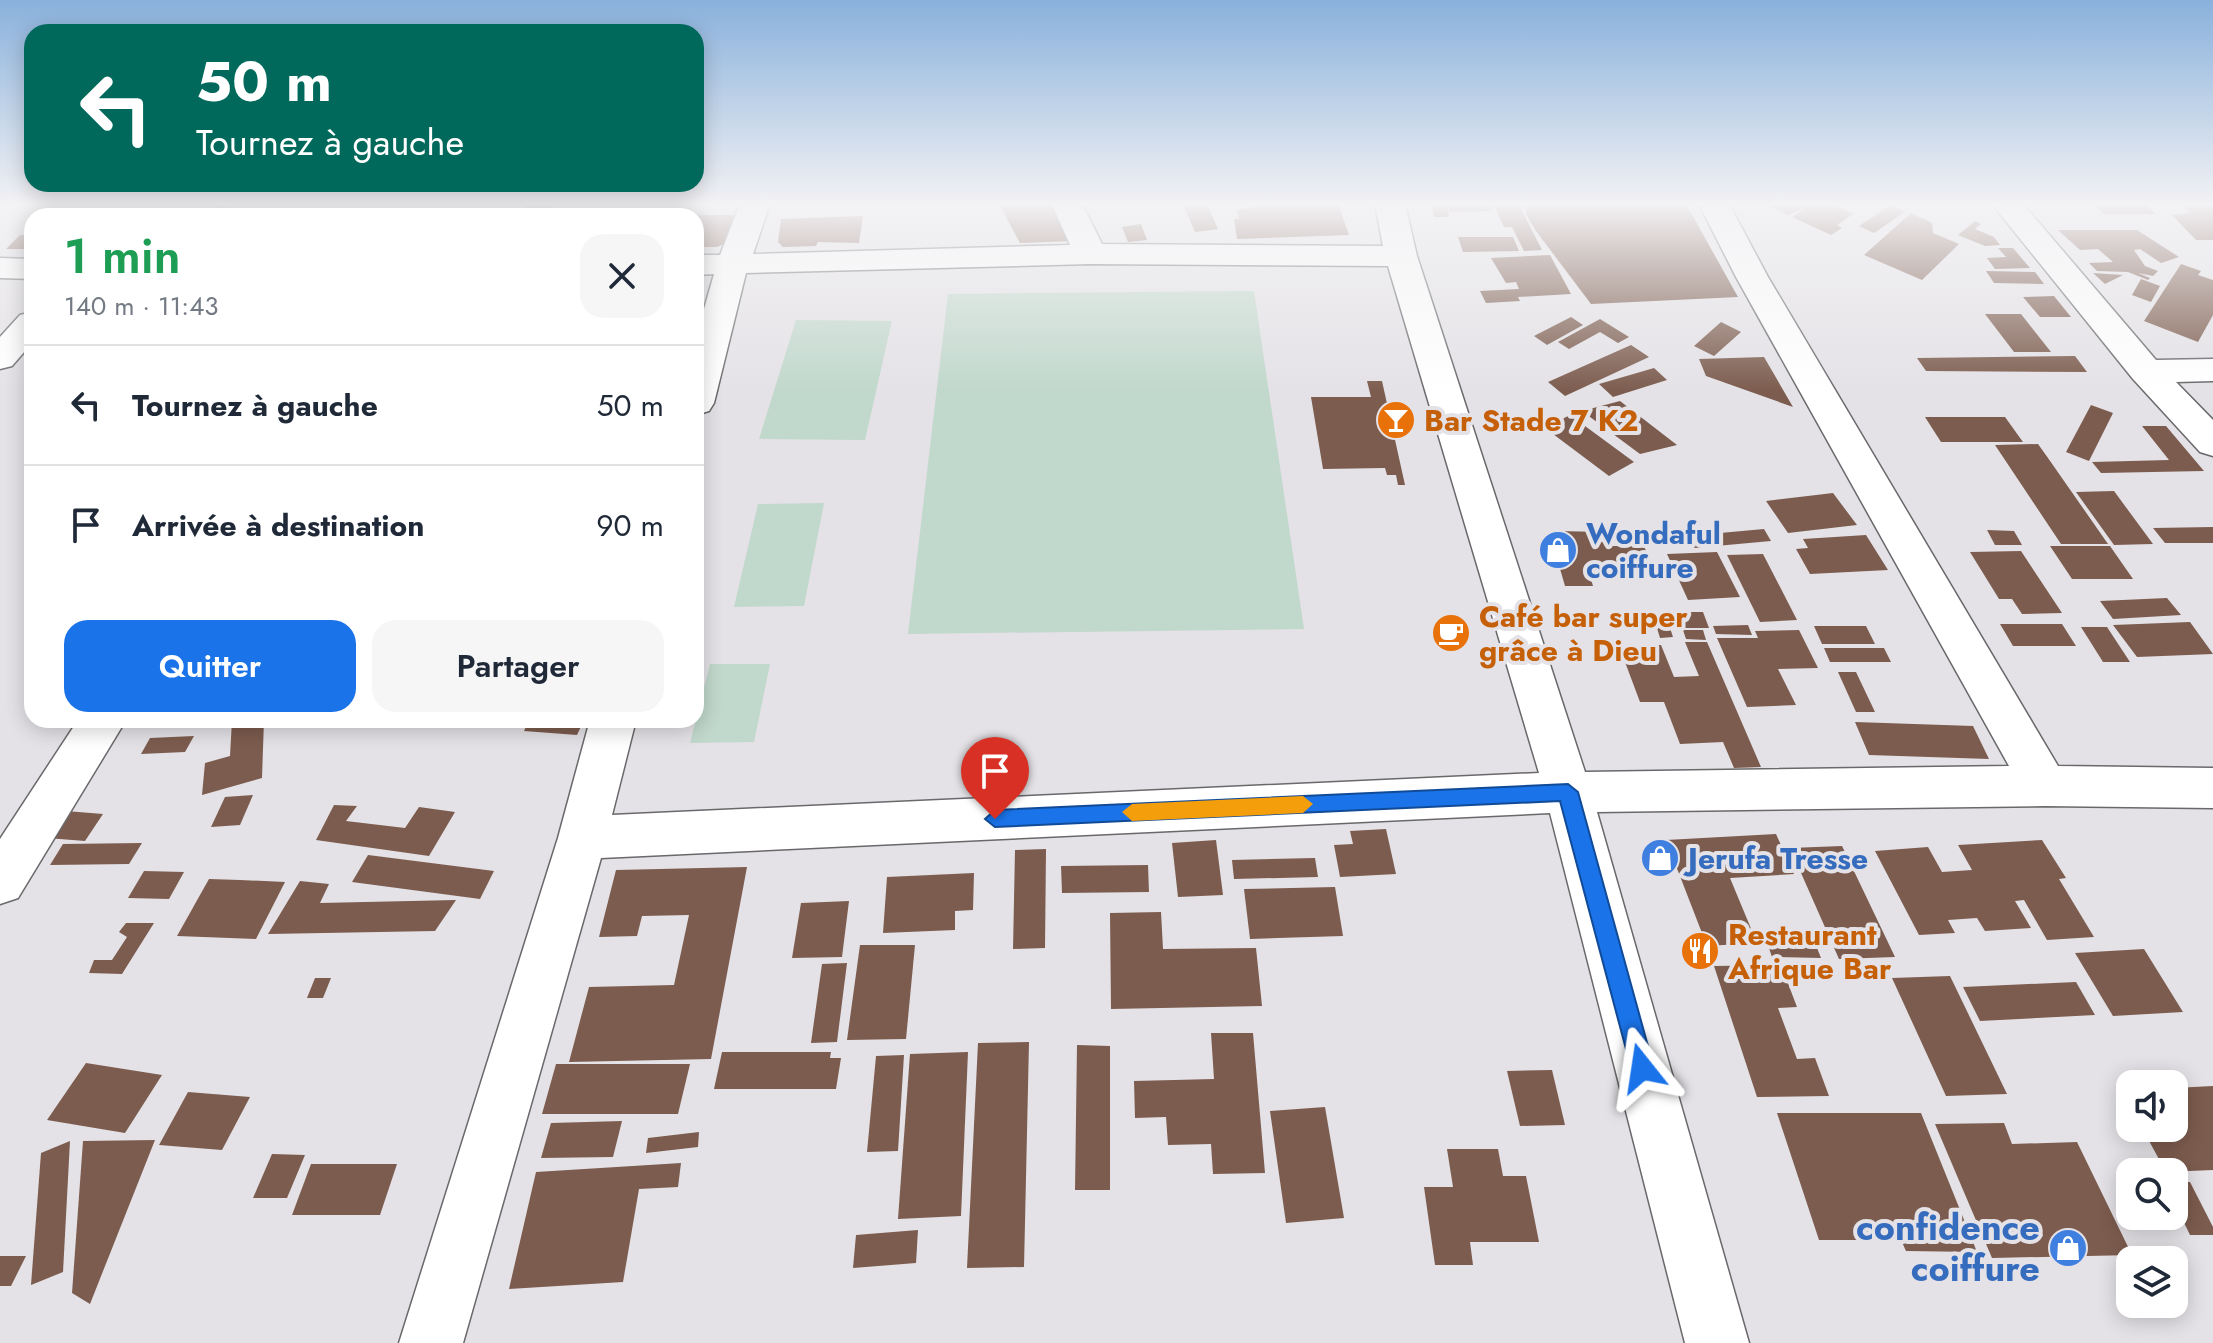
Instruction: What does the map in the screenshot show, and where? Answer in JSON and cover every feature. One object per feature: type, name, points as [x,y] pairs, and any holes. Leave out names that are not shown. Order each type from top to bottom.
[{"type":"street","points":[[704,373],[732,267]]},
{"type":"street","points":[[1404,267],[1568,792],[1717,1343]]},
{"type":"street","points":[[1747,267],[2045,786]]},
{"type":"street","points":[[2059,267],[2146,371],[2213,443]]},
{"type":"street","points":[[0,268],[24,269]]},
{"type":"street","points":[[0,358],[24,331]]},
{"type":"street","points":[[2146,371],[2213,370]]},
{"type":"street","points":[[0,882],[98,728]]},
{"type":"street","points":[[431,1343],[582,838],[611,728]]},
{"type":"street","points":[[582,838],[1568,792],[2045,786],[2213,788]]},
{"type":"green space","points":[[1254,291],[1304,629],[908,634],[948,294]]},
{"type":"green space","points":[[796,320],[892,321],[865,440],[759,439]]},
{"type":"green space","points":[[824,503],[804,606],[734,607],[758,504]]},
{"type":"green space","points":[[710,664],[770,664],[754,742],[690,743],[694,728],[704,728],[704,688]]},
{"type":"building","points":[[1496,267],[1556,267],[1571,294],[1518,297],[1520,301],[1486,303],[1480,291],[1519,289],[1516,282],[1506,283]]},
{"type":"building","points":[[1563,267],[1721,267],[1738,297],[1591,304]]},
{"type":"building","points":[[1891,267],[1936,267],[1922,280]]},
{"type":"building","points":[[1993,267],[2030,268],[1995,269]]},
{"type":"building","points":[[2093,267],[2147,267],[2158,271],[2153,276],[2138,273],[2150,278],[2148,280],[2128,272],[2097,271]]},
{"type":"building","points":[[2179,267],[2201,271],[2198,275],[2213,280],[2213,315],[2198,342],[2144,321]]},
{"type":"building","points":[[1986,271],[2035,272],[2044,284],[1994,283]]},
{"type":"building","points":[[2093,273],[2123,275],[2105,284]]},
{"type":"building","points":[[2141,279],[2160,286],[2151,302],[2132,295]]},
{"type":"building","points":[[2054,296],[2071,317],[2040,317],[2023,297]]},
{"type":"building","points":[[1985,314],[2021,314],[2051,352],[2014,352]]},
{"type":"building","points":[[1571,317],[1583,325],[1547,345],[1534,336]]},
{"type":"building","points":[[1600,319],[1629,337],[1618,343],[1600,332],[1569,349],[1558,342]]},
{"type":"building","points":[[1721,322],[1741,332],[1714,356],[1694,346]]},
{"type":"building","points":[[1631,345],[1649,357],[1565,396],[1548,382]]},
{"type":"building","points":[[2075,356],[2087,372],[1926,371],[1917,358]]},
{"type":"building","points":[[1764,357],[1793,407],[1706,376],[1699,359]]},
{"type":"building","points":[[1654,368],[1667,380],[1613,397],[1599,384]]},
{"type":"building","points":[[1367,381],[1382,381],[1405,485],[1398,485],[1396,475],[1387,475],[1385,468],[1323,469],[1311,397],[1371,397]]},
{"type":"building","points":[[1620,401],[1677,445],[1640,454],[1582,411]]},
{"type":"building","points":[[2091,405],[2113,413],[2089,461],[2066,452]]},
{"type":"building","points":[[1570,415],[1634,462],[1609,476],[1545,428]]},
{"type":"building","points":[[1925,417],[2005,417],[2023,442],[1941,442]]},
{"type":"building","points":[[2142,426],[2166,426],[2204,471],[2101,473],[2092,462],[2169,460]]},
{"type":"building","points":[[2038,444],[2108,544],[2061,544],[1995,445]]},
{"type":"building","points":[[2114,491],[2153,544],[2114,545],[2076,492]]},
{"type":"building","points":[[1833,493],[1857,525],[1788,533],[1766,501]]},
{"type":"building","points":[[2213,527],[2213,543],[2165,543],[2153,528]]},
{"type":"building","points":[[1764,529],[1771,541],[1694,548],[1687,536]]},
{"type":"building","points":[[1987,530],[2014,531],[2022,545],[1995,545]]},
{"type":"building","points":[[1556,531],[1604,532],[1609,546],[1644,546],[1652,565],[1587,566],[1593,586],[1565,586],[1556,555],[1563,554]]},
{"type":"building","points":[[1866,535],[1888,570],[1810,574],[1796,549],[1808,548],[1803,539]]},
{"type":"building","points":[[2050,546],[2110,546],[2133,579],[2072,579]]},
{"type":"building","points":[[2021,551],[2062,613],[2022,614],[2012,599],[1999,599],[1970,552]]},
{"type":"building","points":[[1717,552],[1740,597],[1688,600],[1667,554]]},
{"type":"building","points":[[1763,554],[1797,620],[1760,622],[1727,555]]},
{"type":"building","points":[[2167,598],[2181,615],[2113,619],[2100,601]]},
{"type":"building","points":[[1645,612],[1703,612],[1709,628],[1670,628],[1673,637],[1660,638],[1657,628],[1650,627]]},
{"type":"building","points":[[2190,622],[2213,654],[2137,657],[2113,625]]},
{"type":"building","points":[[2000,624],[2062,624],[2076,646],[2013,646]]},
{"type":"building","points":[[1748,625],[1752,635],[1716,634],[1713,626]]},
{"type":"building","points":[[1814,626],[1866,626],[1875,644],[1822,644]]},
{"type":"building","points":[[2081,627],[2107,627],[2130,662],[2103,662]]},
{"type":"building","points":[[1683,630],[1703,630],[1706,640],[1686,639]]},
{"type":"building","points":[[1799,630],[1818,668],[1778,669],[1796,705],[1747,707],[1717,638],[1758,638],[1755,631]]},
{"type":"building","points":[[1685,642],[1707,642],[1761,767],[1734,768],[1723,742],[1680,744],[1664,702],[1640,702],[1619,646],[1661,645],[1674,677],[1699,676]]},
{"type":"building","points":[[1824,648],[1884,648],[1891,662],[1830,662]]},
{"type":"building","points":[[1838,672],[1856,672],[1875,712],[1856,712]]},
{"type":"building","points":[[1855,722],[1973,726],[1989,759],[1869,755]]},
{"type":"building","points":[[232,728],[264,728],[262,778],[202,795],[205,763],[230,756]]},
{"type":"building","points":[[525,728],[580,728],[577,735],[524,731]]},
{"type":"building","points":[[194,736],[185,752],[141,754],[150,738]]},
{"type":"building","points":[[253,795],[240,825],[211,827],[225,797]]},
{"type":"building","points":[[334,805],[357,806],[346,821],[405,828],[419,807],[455,812],[429,856],[316,840]]},
{"type":"building","points":[[66,811],[103,814],[85,841],[47,838]]},
{"type":"building","points":[[1386,829],[1396,874],[1340,877],[1334,845],[1353,844],[1350,831]]},
{"type":"building","points":[[1776,834],[1794,874],[1730,878],[1757,943],[1707,946],[1666,840]]},
{"type":"building","points":[[1216,840],[1223,895],[1178,897],[1172,843]]},
{"type":"building","points":[[2042,840],[2066,878],[2059,879],[2094,937],[2047,940],[2024,900],[2015,901],[2031,928],[1985,931],[1977,918],[1948,920],[1955,933],[1919,935],[1875,851],[1928,847],[1942,872],[1972,870],[1958,845]]},
{"type":"building","points":[[142,843],[129,864],[50,865],[63,844]]},
{"type":"building","points":[[1842,846],[1895,957],[1839,959],[1790,848]]},
{"type":"building","points":[[1046,849],[1045,948],[1013,949],[1015,850]]},
{"type":"building","points":[[368,855],[494,871],[480,899],[352,882]]},
{"type":"building","points":[[1315,858],[1318,877],[1234,879],[1232,860]]},
{"type":"building","points":[[1148,865],[1149,892],[1062,893],[1061,866]]},
{"type":"building","points":[[747,867],[711,1059],[569,1062],[589,987],[674,985],[689,915],[642,916],[637,936],[599,937],[616,870]]},
{"type":"building","points":[[144,871],[184,872],[169,899],[128,898]]},
{"type":"building","points":[[974,873],[973,910],[955,911],[955,930],[883,933],[887,877]]},
{"type":"building","points":[[209,879],[285,882],[256,939],[177,936]]},
{"type":"building","points":[[300,881],[329,884],[320,903],[456,900],[435,931],[268,934]]},
{"type":"building","points":[[1335,887],[1343,936],[1250,939],[1244,889]]},
{"type":"building","points":[[849,901],[842,957],[792,958],[801,903]]},
{"type":"building","points":[[1161,912],[1163,949],[1256,948],[1262,1006],[1111,1009],[1110,913]]},
{"type":"building","points":[[126,923],[154,923],[122,974],[89,973],[94,960],[112,960],[127,937],[119,932]]},
{"type":"building","points":[[1764,934],[1812,935],[1821,958],[1772,957]]},
{"type":"building","points":[[860,945],[915,945],[906,1039],[847,1040]]},
{"type":"building","points":[[2144,949],[2183,1012],[2113,1016],[2075,953]]},
{"type":"building","points":[[847,963],[837,1042],[811,1043],[822,964]]},
{"type":"building","points":[[1781,965],[1797,1007],[1778,1008],[1797,1059],[1815,1058],[1829,1096],[1757,1097],[1714,966]]},
{"type":"building","points":[[1950,976],[2007,1094],[1946,1096],[1892,978]]},
{"type":"building","points":[[315,978],[331,978],[323,998],[307,998]]},
{"type":"building","points":[[2076,982],[2095,1015],[1980,1021],[1963,987]]},
{"type":"building","points":[[1211,1033],[1253,1033],[1265,1173],[1213,1174],[1211,1144],[1168,1145],[1166,1117],[1135,1118],[1134,1081],[1214,1079]]},
{"type":"building","points":[[1029,1042],[1024,1267],[967,1268],[978,1043]]},
{"type":"building","points":[[1077,1045],[1110,1046],[1110,1190],[1075,1190]]},
{"type":"building","points":[[722,1052],[831,1052],[830,1058],[841,1058],[836,1089],[714,1089]]},
{"type":"building","points":[[968,1052],[961,1216],[898,1219],[910,1054]]},
{"type":"building","points":[[904,1055],[898,1151],[867,1152],[876,1056]]},
{"type":"building","points":[[86,1063],[162,1075],[125,1133],[47,1120]]},
{"type":"building","points":[[556,1064],[690,1064],[678,1114],[542,1114]]},
{"type":"building","points":[[1552,1070],[1565,1125],[1520,1126],[1507,1071]]},
{"type":"building","points":[[2213,1086],[2213,1170],[2188,1171],[2188,1158],[2158,1158],[2150,1142],[2188,1142],[2188,1087]]},
{"type":"building","points":[[188,1092],[250,1097],[222,1150],[159,1145]]},
{"type":"building","points":[[1325,1107],[1344,1218],[1286,1223],[1270,1111]]},
{"type":"building","points":[[1777,1113],[1921,1113],[1977,1252],[1906,1251],[1901,1240],[1819,1240]]},
{"type":"building","points":[[622,1121],[613,1157],[541,1158],[551,1123]]},
{"type":"building","points":[[2004,1123],[2012,1144],[2077,1142],[2116,1222],[2116,1230],[2120,1230],[2128,1246],[2116,1246],[2116,1255],[1992,1258],[1935,1124]]},
{"type":"building","points":[[699,1132],[698,1147],[646,1153],[648,1138]]},
{"type":"building","points":[[155,1140],[90,1304],[72,1293],[83,1141]]},
{"type":"building","points":[[70,1141],[63,1272],[31,1285],[41,1153]]},
{"type":"building","points":[[1447,1149],[1498,1149],[1503,1176],[1526,1176],[1539,1242],[1470,1242],[1473,1265],[1435,1265],[1424,1187],[1453,1187]]},
{"type":"building","points":[[272,1154],[305,1155],[287,1198],[253,1198]]},
{"type":"building","points":[[681,1163],[678,1187],[639,1189],[623,1282],[509,1289],[536,1172]]},
{"type":"building","points":[[311,1164],[397,1164],[380,1215],[292,1215]]},
{"type":"building","points":[[2188,1182],[2213,1227],[2213,1235],[2190,1235]]},
{"type":"building","points":[[918,1230],[916,1263],[853,1268],[856,1235]]},
{"type":"building","points":[[0,1256],[26,1256],[11,1286],[0,1286]]},
{"type":"slow traffic","points":[[1132,812],[1303,804]]},
{"type":"place","name":"Bar Stade 7 K2","points":[[1396,420]]},
{"type":"place","name":"Wondaful coiffure","points":[[1558,550]]},
{"type":"place","name":"Café bar super grâce à Dieu","points":[[1451,633]]},
{"type":"place","name":"Jerufa Tresse","points":[[1660,858]]},
{"type":"place","name":"Restaurant Afrique Bar","points":[[1700,951]]},
{"type":"place","name":"confidence coiffure","points":[[2068,1248]]},
{"type":"route","points":[[995,819],[1568,792],[1642,1068]]}]
